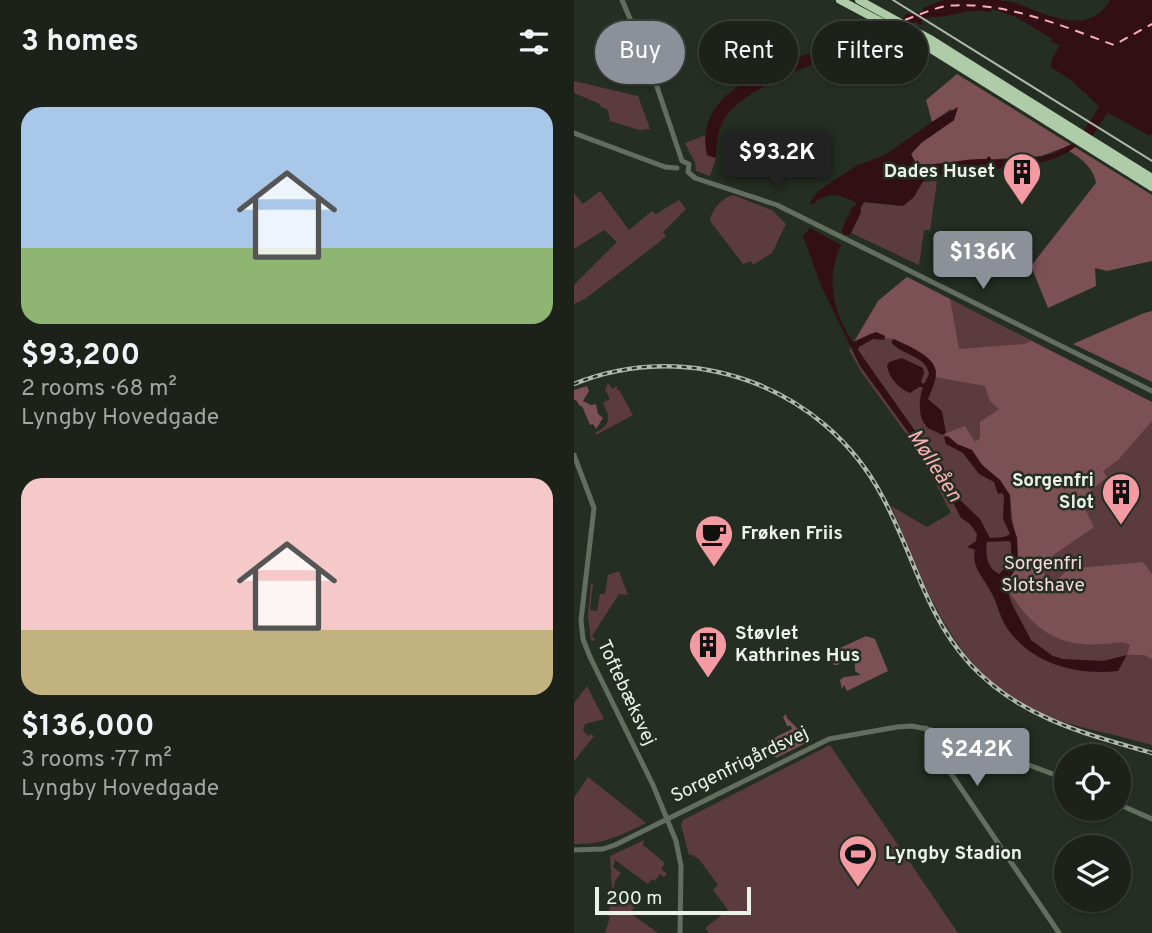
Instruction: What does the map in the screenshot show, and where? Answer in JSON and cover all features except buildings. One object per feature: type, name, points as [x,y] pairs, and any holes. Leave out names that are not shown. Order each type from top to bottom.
[{"type":"highway","points":[[841,0],[882,21]]},
{"type":"highway","points":[[859,0],[892,21]]},
{"type":"highway","points":[[928,39],[1152,178]]},
{"type":"highway","points":[[928,44],[1152,187]]},
{"type":"street","points":[[622,0],[649,63],[682,161],[689,164],[688,172]]},
{"type":"street","points":[[574,133],[777,205],[1152,391]]},
{"type":"street","points":[[677,168],[682,161]]},
{"type":"street","name":"Toftebæksvej","points":[[574,454],[594,508],[582,601],[583,639],[668,818],[680,860],[680,933]]},
{"type":"street","name":"Sorgenfrigårdsvej","points":[[574,850],[603,849],[829,739],[897,727],[926,727]]},
{"type":"street","points":[[926,727],[1054,775]]},
{"type":"street","points":[[926,727],[929,741],[1059,933]]},
{"type":"street","points":[[1131,810],[1152,820]]},
{"type":"green space","points":[[957,74],[1152,195],[1152,261],[1107,271],[1095,268],[1096,286],[1048,308],[1031,266],[1096,183],[1095,177],[1084,162],[1063,148],[1041,156],[935,165],[916,164],[911,154],[921,143],[954,120],[951,109],[932,122],[926,100]]},
{"type":"green space","points":[[574,81],[638,96],[650,129],[639,130],[610,121],[608,110],[574,93]]},
{"type":"green space","points":[[706,135],[707,155],[716,158],[710,176],[696,171],[685,143]]},
{"type":"green space","points":[[937,181],[930,230],[924,230],[919,265],[849,232],[864,202],[903,206],[914,197],[921,182]]},
{"type":"green space","points":[[600,191],[629,230],[652,211],[656,214],[679,200],[686,209],[663,232],[666,236],[658,243],[585,299],[574,304],[574,285],[617,242],[604,230],[574,249],[574,193],[583,204]]},
{"type":"green space","points":[[733,195],[772,210],[786,224],[772,253],[753,265],[751,261],[743,264],[710,221],[718,205]]},
{"type":"green space","name":"Sorgenfri Slotshave","points":[[907,277],[1152,402],[1152,745],[1057,720],[1014,699],[988,679],[966,655],[931,598],[891,506],[927,527],[951,513],[918,450],[862,373],[849,350],[878,301]]},
{"type":"green space","points":[[907,277],[950,299],[959,349],[1025,344],[1031,341],[1152,402],[1152,421],[1118,460],[1103,471],[1107,477],[1080,500],[1094,527],[1039,565],[1052,586],[1068,569],[1143,562],[1152,574],[1152,659],[1144,655],[1127,655],[1130,645],[1124,643],[1072,642],[1046,632],[1026,614],[1007,588],[1010,577],[1018,566],[1010,496],[1000,480],[985,468],[972,450],[957,444],[944,434],[965,426],[975,442],[980,438],[980,422],[999,409],[990,401],[985,386],[935,377],[936,371],[927,358],[884,335],[871,333],[854,342],[878,301]]},
{"type":"green space","points":[[1152,311],[1152,382],[1073,344],[1144,313]]},
{"type":"green space","points":[[608,383],[612,389],[617,386],[617,391],[619,390],[633,415],[596,435],[608,420],[603,403],[610,399],[605,390]]},
{"type":"green space","points":[[587,386],[589,391],[583,401],[596,404],[598,414],[603,418],[596,429],[593,424],[590,425],[582,406],[574,400],[574,390]]},
{"type":"green space","points":[[619,571],[628,595],[619,594],[592,636],[596,640],[591,641],[588,615],[591,584],[590,610],[597,611],[600,594],[605,594],[608,575]]},
{"type":"green space","points":[[866,636],[875,639],[888,671],[847,691],[844,685],[842,689],[840,680],[861,675],[855,671],[855,663],[850,661],[850,658],[844,658],[838,665],[834,665],[831,655]]},
{"type":"green space","points":[[587,686],[604,719],[585,724],[583,731],[594,736],[574,761],[574,703]]},
{"type":"green space","points":[[786,714],[803,734],[806,733],[812,740],[776,758],[768,741],[792,729],[787,726],[783,717]]},
{"type":"green space","points":[[830,745],[958,933],[709,933],[705,928],[728,910],[713,890],[718,885],[699,859],[689,855],[681,825],[683,820]]},
{"type":"green space","points":[[588,777],[646,823],[603,841],[574,844],[574,798]]},
{"type":"green space","points":[[644,840],[643,845],[665,863],[661,869],[667,874],[664,877],[660,874],[655,881],[652,879],[648,884],[615,860],[613,867],[621,873],[614,888],[612,887],[610,856]]},
{"type":"green space","points":[[611,900],[618,900],[621,904],[622,900],[627,900],[634,908],[631,911],[633,915],[658,933],[605,933]]},
{"type":"water","points":[[944,0],[999,0],[1016,3],[1056,18],[1081,20],[1092,18],[1102,11],[1110,0],[1152,0],[1152,133],[1150,136],[1103,110],[1072,81],[1051,67],[1052,59],[1060,45],[1051,42],[1052,39],[1016,17],[992,9],[990,12],[970,11],[928,17],[922,21],[896,21],[904,18],[906,14],[923,11],[923,8]]},
{"type":"water","points":[[812,52],[812,65],[798,70],[798,57]]},
{"type":"water","points":[[742,84],[768,84],[735,107],[721,125],[716,158],[707,155],[706,134],[711,116],[721,101]]},
{"type":"water","points":[[958,107],[954,120],[921,143],[911,154],[916,164],[986,159],[989,156],[992,160],[1032,158],[1054,153],[1073,144],[1076,146],[1063,155],[1046,161],[925,178],[914,197],[903,206],[864,202],[857,212],[854,210],[856,203],[834,195],[810,203],[818,191],[856,166],[885,155]]},
{"type":"water","points":[[810,228],[841,245],[832,283],[840,319],[853,342],[876,332],[885,336],[884,340],[873,339],[858,350],[932,455],[939,458],[936,466],[933,466],[860,366],[822,288],[803,236]]},
{"type":"water","points":[[894,339],[926,356],[935,367],[935,380],[928,399],[942,411],[946,433],[942,435],[924,423],[920,407],[923,387],[910,393],[892,379],[887,366],[889,362],[902,358],[923,368],[921,382],[924,384],[929,374],[919,359],[896,347],[891,342]]},
{"type":"water","points":[[948,436],[957,444],[972,450],[981,464],[1000,480],[1010,495],[1011,519],[1017,538],[1018,566],[1010,577],[1007,589],[1031,640],[1053,656],[1063,659],[1103,661],[1127,655],[1118,671],[1087,671],[1056,665],[1029,651],[1007,628],[977,568],[975,550],[967,547],[976,541],[977,534],[970,524],[961,518],[936,469],[941,466],[951,479],[959,499],[980,519],[990,538],[1010,534],[1003,519],[1004,496],[1002,493],[998,494],[994,482],[979,474],[963,453],[946,444],[944,437]],"holes":[[[987,542],[1011,543],[1011,562],[999,574],[988,561]]]},
{"type":"waterway","name":"Mølleåen","points":[[1089,132],[1103,110]]},
{"type":"waterway","name":"Mølleåen","points":[[847,230],[856,211]]},
{"type":"ferry route","points":[[905,20],[946,6],[989,7],[1032,16],[1114,45],[1152,24]]},
{"type":"tram line","points":[[893,0],[1152,161]]},
{"type":"railway","points":[[574,384],[618,371],[662,366],[707,370],[749,381],[789,400],[826,425],[857,458],[893,517],[942,625],[970,664],[1010,698],[1031,710],[1102,739],[1152,753]]},
{"type":"place","name":"Dades Huset","points":[[1022,206]]},
{"type":"place","name":"Sorgenfri Slot","points":[[1121,526]]},
{"type":"place","name":"Frøken Friis","points":[[714,568]]},
{"type":"place","name":"Støvlet Kathrines Hus","points":[[708,679]]},
{"type":"place","name":"Lyngby Stadion","points":[[858,888]]}]
